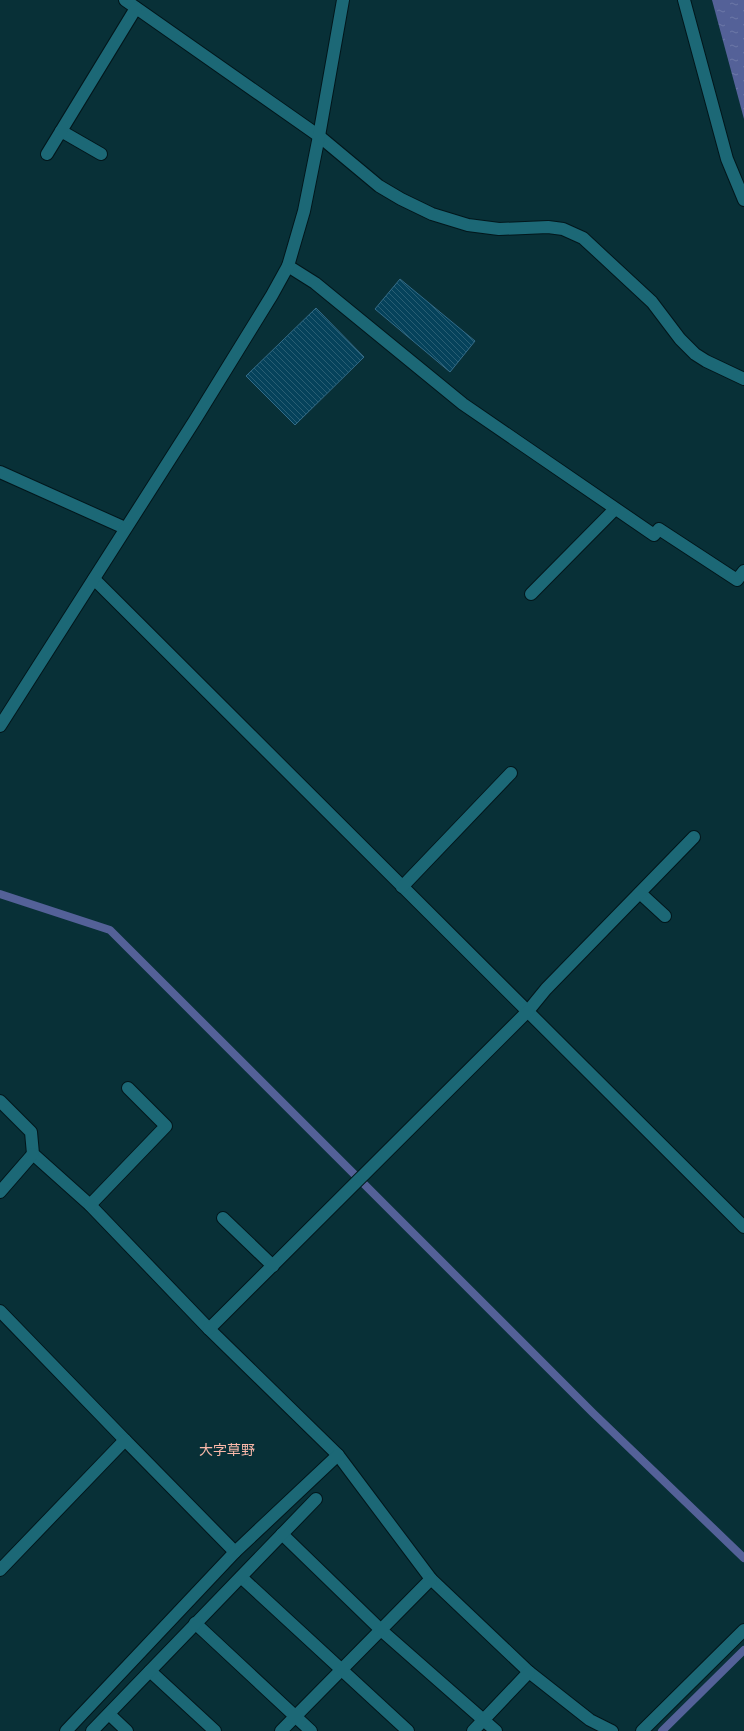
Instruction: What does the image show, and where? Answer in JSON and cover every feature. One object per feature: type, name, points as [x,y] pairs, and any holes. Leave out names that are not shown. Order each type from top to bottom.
[{"type":"street","points":[[125,0],[319,136],[379,186],[432,214],[468,225],[499,229],[548,227],[563,229],[583,238],[652,302],[680,339],[695,354],[706,361],[744,379]]},
{"type":"street","points":[[0,726],[195,420],[272,295],[288,266],[304,211],[343,0]]},
{"type":"street","points":[[684,0],[727,159],[744,200]]},
{"type":"street","points":[[46,154],[136,8]]},
{"type":"street","points":[[61,131],[101,154]]},
{"type":"street","points":[[288,266],[315,283],[463,404],[654,535],[659,529],[737,580],[744,571]]},
{"type":"street","points":[[0,472],[126,528]]},
{"type":"street","points":[[531,594],[616,509]]},
{"type":"street","points":[[94,579],[744,1227]]},
{"type":"street","points":[[402,887],[511,772]]},
{"type":"street","points":[[209,1329],[528,1011],[546,989],[694,837]]},
{"type":"street","points":[[640,893],[665,916]]},
{"type":"street","points":[[90,1205],[166,1126],[128,1088]]},
{"type":"street","points":[[0,1101],[31,1132],[33,1154],[90,1205],[209,1329],[338,1455],[431,1579],[529,1672],[589,1725],[612,1731]]},
{"type":"street","points":[[0,1192],[33,1154]]},
{"type":"street","points":[[223,1218],[273,1266]]},
{"type":"street","points":[[2,1316],[236,1552]]},
{"type":"street","points":[[0,1570],[125,1440]]},
{"type":"street","points":[[66,1731],[236,1552],[338,1455]]},
{"type":"street","points":[[92,1731],[316,1498]]},
{"type":"street","points":[[282,1534],[381,1630],[496,1731]]},
{"type":"street","points":[[241,1577],[408,1731]]},
{"type":"street","points":[[281,1731],[431,1579]]},
{"type":"street","points":[[195,1623],[310,1731]]},
{"type":"street","points":[[642,1731],[744,1630]]},
{"type":"street","points":[[150,1671],[214,1731]]},
{"type":"street","points":[[473,1731],[529,1672]]},
{"type":"street","points":[[109,1714],[127,1731]]},
{"type":"water","points":[[712,0],[744,0],[744,119]]},
{"type":"building","points":[[400,279],[475,341],[450,372],[375,309]]},
{"type":"building","points":[[316,308],[364,357],[295,425],[246,376]]},
{"type":"waterway","points":[[0,894],[110,930],[593,1413],[744,1558]]},
{"type":"waterway","points":[[662,1731],[744,1650]]},
{"type":"district","name":"大字草野","points":[[227,1449]]}]
